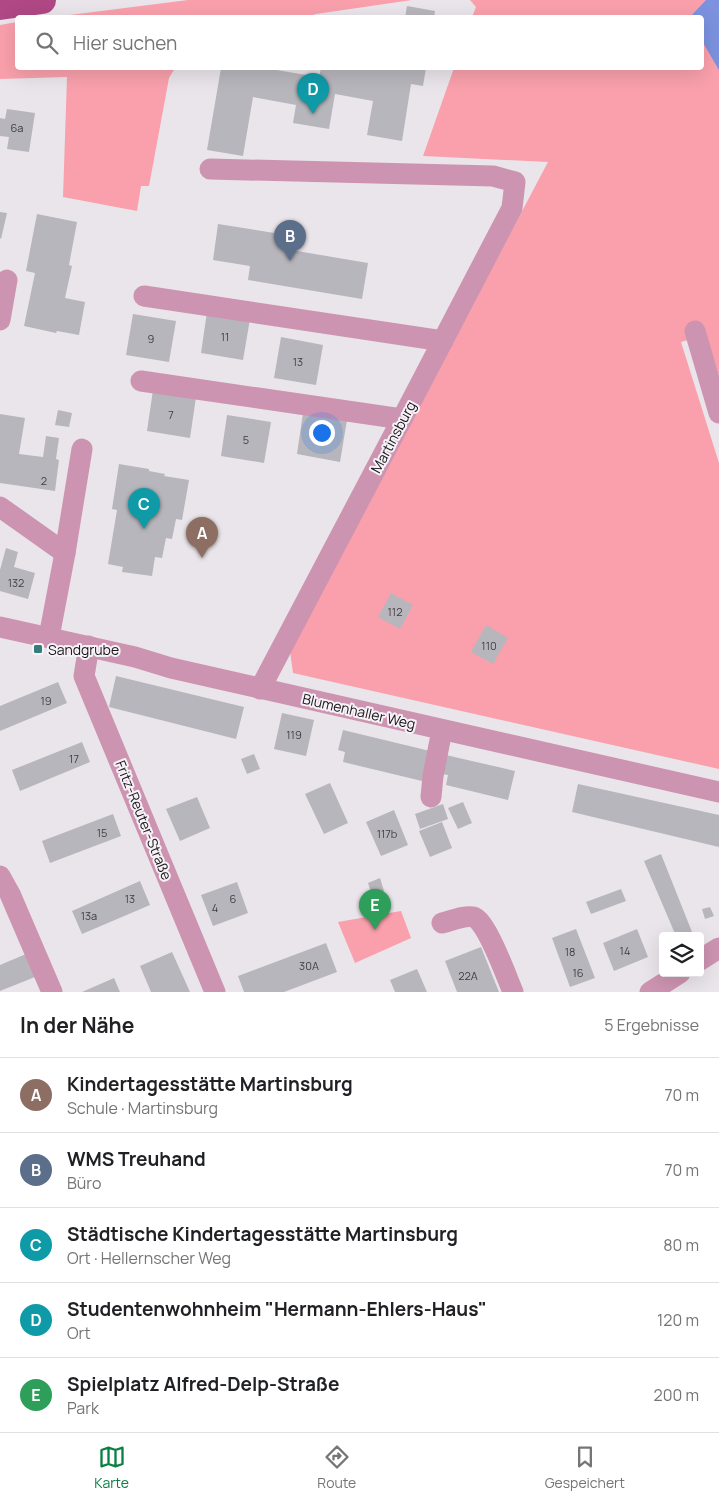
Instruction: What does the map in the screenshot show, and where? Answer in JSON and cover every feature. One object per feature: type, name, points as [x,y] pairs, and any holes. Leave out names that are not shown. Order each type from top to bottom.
[{"type":"main road","points":[[0,6],[42,0]]},
{"type":"street","name":"Martinsburg","points":[[210,169],[493,176],[515,182],[512,208],[260,688]]},
{"type":"street","points":[[0,320],[7,280]]},
{"type":"street","points":[[144,296],[443,342]]},
{"type":"street","points":[[695,331],[719,413]]},
{"type":"street","points":[[141,381],[402,419]]},
{"type":"street","points":[[48,637],[65,553],[82,449]]},
{"type":"street","points":[[0,507],[65,553]]},
{"type":"street","name":"Blumenhaller Weg","points":[[0,627],[135,656],[171,668],[719,792]]},
{"type":"street","name":"Fritz-Reuter-Straße","points":[[89,646],[84,676],[215,992]]},
{"type":"street","points":[[432,797],[432,776],[442,730]]},
{"type":"street","points":[[0,876],[10,894],[52,992]]},
{"type":"street","points":[[442,923],[472,916],[477,918],[486,929],[513,992]]},
{"type":"street","points":[[704,957],[719,948]]},
{"type":"street","points":[[650,992],[674,977]]},
{"type":"shaded area","points":[[188,0],[412,0],[313,15],[70,15]]},
{"type":"shaded area","points":[[470,0],[719,0],[719,375],[706,335],[681,342],[719,463],[719,769],[293,673],[290,651],[548,162],[423,156],[453,70],[704,70],[704,15],[473,15],[476,7]]},
{"type":"shaded area","points":[[15,22],[15,70],[174,70],[169,78],[149,186],[141,186],[137,211],[63,197],[67,77],[0,79],[0,25]]},
{"type":"shaded area","points":[[401,911],[411,938],[355,963],[338,922]]},
{"type":"water","points":[[706,0],[719,0],[719,70],[704,44],[704,15],[692,15]]},
{"type":"building","points":[[407,6],[435,11],[434,15],[406,15]]},
{"type":"building","points":[[221,70],[276,70],[319,77],[321,70],[426,70],[423,86],[411,84],[402,141],[367,135],[373,101],[335,94],[329,129],[293,123],[296,105],[253,97],[243,156],[207,150]]},
{"type":"building","points":[[7,109],[35,113],[29,152],[7,149],[9,137],[0,136],[0,118],[5,119]]},
{"type":"building","points":[[0,212],[7,213],[1,239],[0,238]]},
{"type":"building","points":[[37,214],[77,222],[69,265],[72,266],[65,298],[85,302],[79,335],[57,331],[56,333],[24,326],[35,273],[26,271]]},
{"type":"building","points":[[218,224],[293,236],[291,250],[368,263],[362,299],[248,280],[250,266],[213,260]]},
{"type":"building","points":[[207,312],[250,319],[243,360],[201,353]]},
{"type":"building","points":[[133,314],[176,321],[169,362],[126,355]]},
{"type":"building","points":[[281,337],[323,345],[316,385],[274,378]]},
{"type":"building","points":[[153,390],[196,397],[190,438],[147,431]]},
{"type":"building","points":[[58,410],[72,413],[69,427],[55,425]]},
{"type":"building","points":[[303,413],[347,420],[340,462],[297,454]]},
{"type":"building","points":[[0,414],[25,418],[19,454],[43,457],[46,436],[59,438],[56,459],[59,460],[55,491],[0,483]]},
{"type":"building","points":[[227,415],[271,422],[264,463],[221,456]]},
{"type":"building","points":[[119,464],[149,469],[149,471],[165,474],[164,476],[189,480],[182,520],[176,519],[172,539],[166,538],[162,558],[155,557],[152,576],[122,572],[123,567],[108,564],[117,510],[112,509]]},
{"type":"building","points":[[6,548],[18,552],[14,567],[35,573],[28,599],[0,591],[0,570]]},
{"type":"building","points":[[391,593],[413,605],[400,629],[378,617]]},
{"type":"building","points":[[486,625],[508,638],[493,664],[471,652]]},
{"type":"building","points":[[116,676],[244,707],[236,739],[109,707]]},
{"type":"building","points":[[58,682],[67,703],[0,731],[0,706]]},
{"type":"building","points":[[282,713],[314,720],[306,756],[274,749]]},
{"type":"building","points":[[343,730],[430,751],[422,781],[343,762],[345,752],[338,750]]},
{"type":"building","points":[[82,742],[90,762],[20,791],[12,770]]},
{"type":"building","points":[[254,754],[260,769],[247,774],[241,759]]},
{"type":"building","points":[[446,755],[515,771],[508,800],[446,785],[448,775],[442,774]]},
{"type":"building","points":[[330,783],[348,823],[324,834],[305,794]]},
{"type":"building","points":[[578,784],[719,815],[719,847],[572,812]]},
{"type":"building","points":[[197,797],[210,828],[180,841],[166,809]]},
{"type":"building","points":[[463,802],[472,823],[458,829],[448,808]]},
{"type":"building","points":[[443,804],[448,819],[420,829],[415,814]]},
{"type":"building","points":[[394,810],[408,845],[381,856],[366,822]]},
{"type":"building","points":[[113,814],[121,836],[50,863],[42,841]]},
{"type":"building","points":[[442,822],[452,848],[430,857],[419,831]]},
{"type":"building","points":[[661,854],[692,932],[674,932],[644,861]]},
{"type":"building","points":[[380,878],[384,891],[372,895],[368,883]]},
{"type":"building","points":[[140,881],[150,905],[82,934],[72,911]]},
{"type":"building","points":[[237,882],[248,913],[213,926],[201,895]]},
{"type":"building","points":[[621,889],[626,901],[591,914],[586,902]]},
{"type":"building","points":[[710,907],[714,916],[705,919],[702,909]]},
{"type":"building","points":[[576,929],[595,978],[570,987],[552,938]]},
{"type":"building","points":[[637,929],[648,957],[614,971],[603,943]]},
{"type":"building","points":[[326,943],[337,972],[284,992],[244,992],[238,976]]},
{"type":"building","points":[[481,947],[499,992],[457,992],[445,961]]},
{"type":"building","points":[[172,952],[190,992],[151,992],[140,966]]},
{"type":"building","points":[[26,954],[35,977],[0,991],[0,965]]},
{"type":"building","points":[[417,969],[427,992],[395,992],[390,980]]},
{"type":"building","points":[[114,978],[120,992],[82,992]]},
{"type":"place","name":"Studentenwohnheim \"Hermann-Ehlers-Haus\"","points":[[313,114]]},
{"type":"place","name":"WMS Treuhand","points":[[290,261]]},
{"type":"place","name":"Städtische Kindertagesstätte Martinsburg","points":[[144,529]]},
{"type":"place","name":"Kindertagesstätte Martinsburg","points":[[202,558]]},
{"type":"place","name":"Sandgrube","points":[[38,649]]},
{"type":"place","name":"Spielplatz Alfred-Delp-Straße","points":[[375,930]]}]
